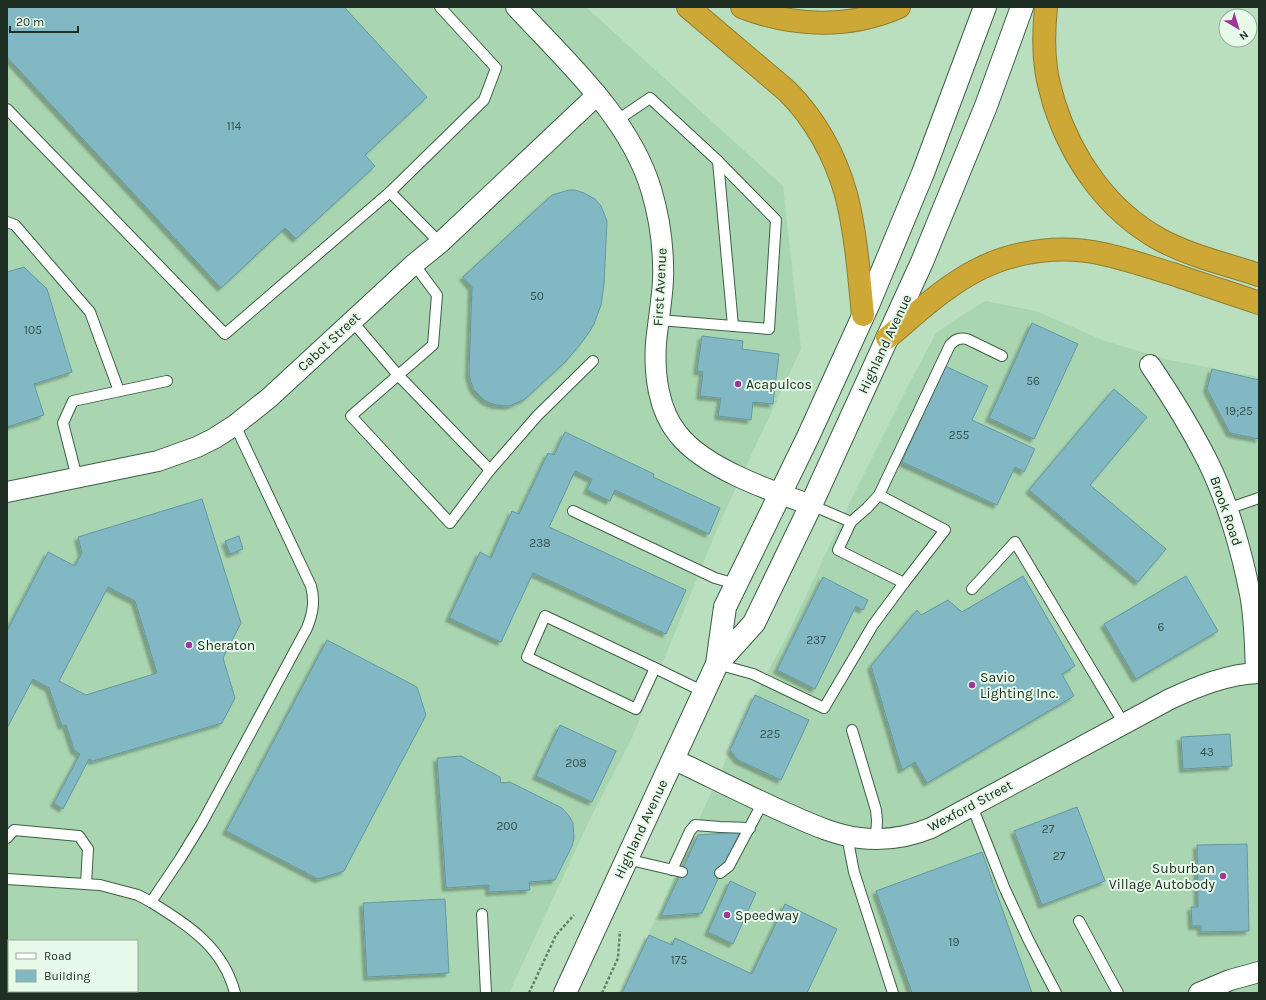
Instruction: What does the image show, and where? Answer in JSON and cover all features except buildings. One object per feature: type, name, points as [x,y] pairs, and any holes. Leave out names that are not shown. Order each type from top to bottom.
[{"type":"highway","points":[[688,7],[784,88],[802,106],[819,134],[838,172],[847,200],[854,232],[863,315]]},
{"type":"highway","points":[[742,7],[767,16],[782,19],[825,23],[843,22],[872,17],[899,7]]},
{"type":"highway","points":[[1046,7],[1044,48],[1049,83],[1058,116],[1071,147],[1093,181],[1120,210],[1158,238],[1190,252],[1259,275]]},
{"type":"highway","points":[[887,338],[939,294],[966,276],[995,262],[1010,257],[1041,251],[1072,250],[1102,253],[1129,260],[1259,302]]},
{"type":"main road","name":"Highland Avenue","points":[[565,993],[717,664],[725,607],[807,439],[863,315],[923,172],[985,7]]},
{"type":"main road","name":"Highland Avenue","points":[[717,664],[754,623],[811,505],[922,262],[988,99],[1022,7]]},
{"type":"street","name":"First Avenue","points":[[516,7],[597,95],[638,155],[646,173],[656,206],[662,242],[663,282],[656,351],[657,381],[664,410],[670,423],[678,435],[688,445],[707,459],[728,471],[780,494],[811,505]]},
{"type":"street","name":"Cabot Street","points":[[7,492],[158,461],[178,455],[215,438],[268,398],[414,264],[440,243],[597,95]]},
{"type":"street","name":"Brook Road","points":[[1150,365],[1185,419],[1211,470],[1226,509],[1241,556],[1250,595],[1258,673]]},
{"type":"street","name":"Wexford Street","points":[[673,759],[806,822],[847,836],[889,839],[919,833],[931,828],[1170,699],[1205,684],[1234,676],[1258,673]]},
{"type":"street","points":[[1199,993],[1230,980],[1259,972]]},
{"type":"lane","points":[[7,109],[225,334],[390,192],[484,100],[496,68],[440,7]]},
{"type":"lane","points":[[616,121],[650,98],[718,161],[776,220],[768,329],[659,320]]},
{"type":"lane","points":[[718,161],[733,326]]},
{"type":"lane","points":[[390,192],[440,243]]},
{"type":"lane","points":[[7,222],[15,225],[90,312],[119,391]]},
{"type":"lane","points":[[414,264],[437,295],[433,345],[351,416],[450,523],[490,470],[537,416],[593,361]]},
{"type":"lane","points":[[352,321],[398,375],[490,470]]},
{"type":"lane","points":[[904,582],[838,550],[851,522],[879,495],[950,345],[955,340],[961,338],[967,339],[1002,356]]},
{"type":"lane","points":[[77,478],[62,423],[72,401],[167,381]]},
{"type":"lane","points":[[151,902],[202,823],[307,628],[313,610],[313,595],[311,586],[234,425]]},
{"type":"lane","points":[[717,664],[753,674],[824,708],[873,625],[904,582],[945,530],[879,495]]},
{"type":"lane","points":[[1226,509],[1259,498]]},
{"type":"lane","points":[[811,505],[851,522]]},
{"type":"lane","points":[[573,511],[715,578],[736,584]]},
{"type":"lane","points":[[972,589],[1015,542],[1124,724]]},
{"type":"lane","points":[[655,668],[636,709],[526,657],[545,616],[655,668],[704,692]]},
{"type":"lane","points":[[852,730],[875,805],[877,820],[876,839]]},
{"type":"lane","points":[[720,873],[729,866],[763,802]]},
{"type":"lane","points":[[972,806],[1004,887],[1056,993]]},
{"type":"lane","points":[[626,859],[677,871],[690,831],[696,825],[720,828],[750,828]]},
{"type":"lane","points":[[7,838],[14,830],[79,836],[88,849],[86,884]]},
{"type":"lane","points":[[847,836],[854,872],[893,993]]},
{"type":"lane","points":[[7,879],[100,885],[138,895],[151,902],[202,937],[228,970],[235,993]]},
{"type":"lane","points":[[482,914],[486,993]]},
{"type":"lane","points":[[1079,921],[1118,993]]},
{"type":"shaded area","points":[[7,7],[586,7],[783,186],[801,349],[720,522],[632,738],[591,817],[509,993],[7,993]]},
{"type":"shaded area","points":[[986,301],[1036,311],[1105,341],[1169,360],[1259,377],[1259,993],[623,993],[755,695],[785,640],[853,496],[910,382],[936,333]]},
{"type":"place","name":"Acapulcos","points":[[738,384]]},
{"type":"place","name":"Sheraton","points":[[189,645]]},
{"type":"place","name":"Savio Lighting Inc.","points":[[972,685]]},
{"type":"place","name":"Suburban Village Autobody","points":[[1223,876]]},
{"type":"place","name":"Speedway","points":[[727,915]]}]
